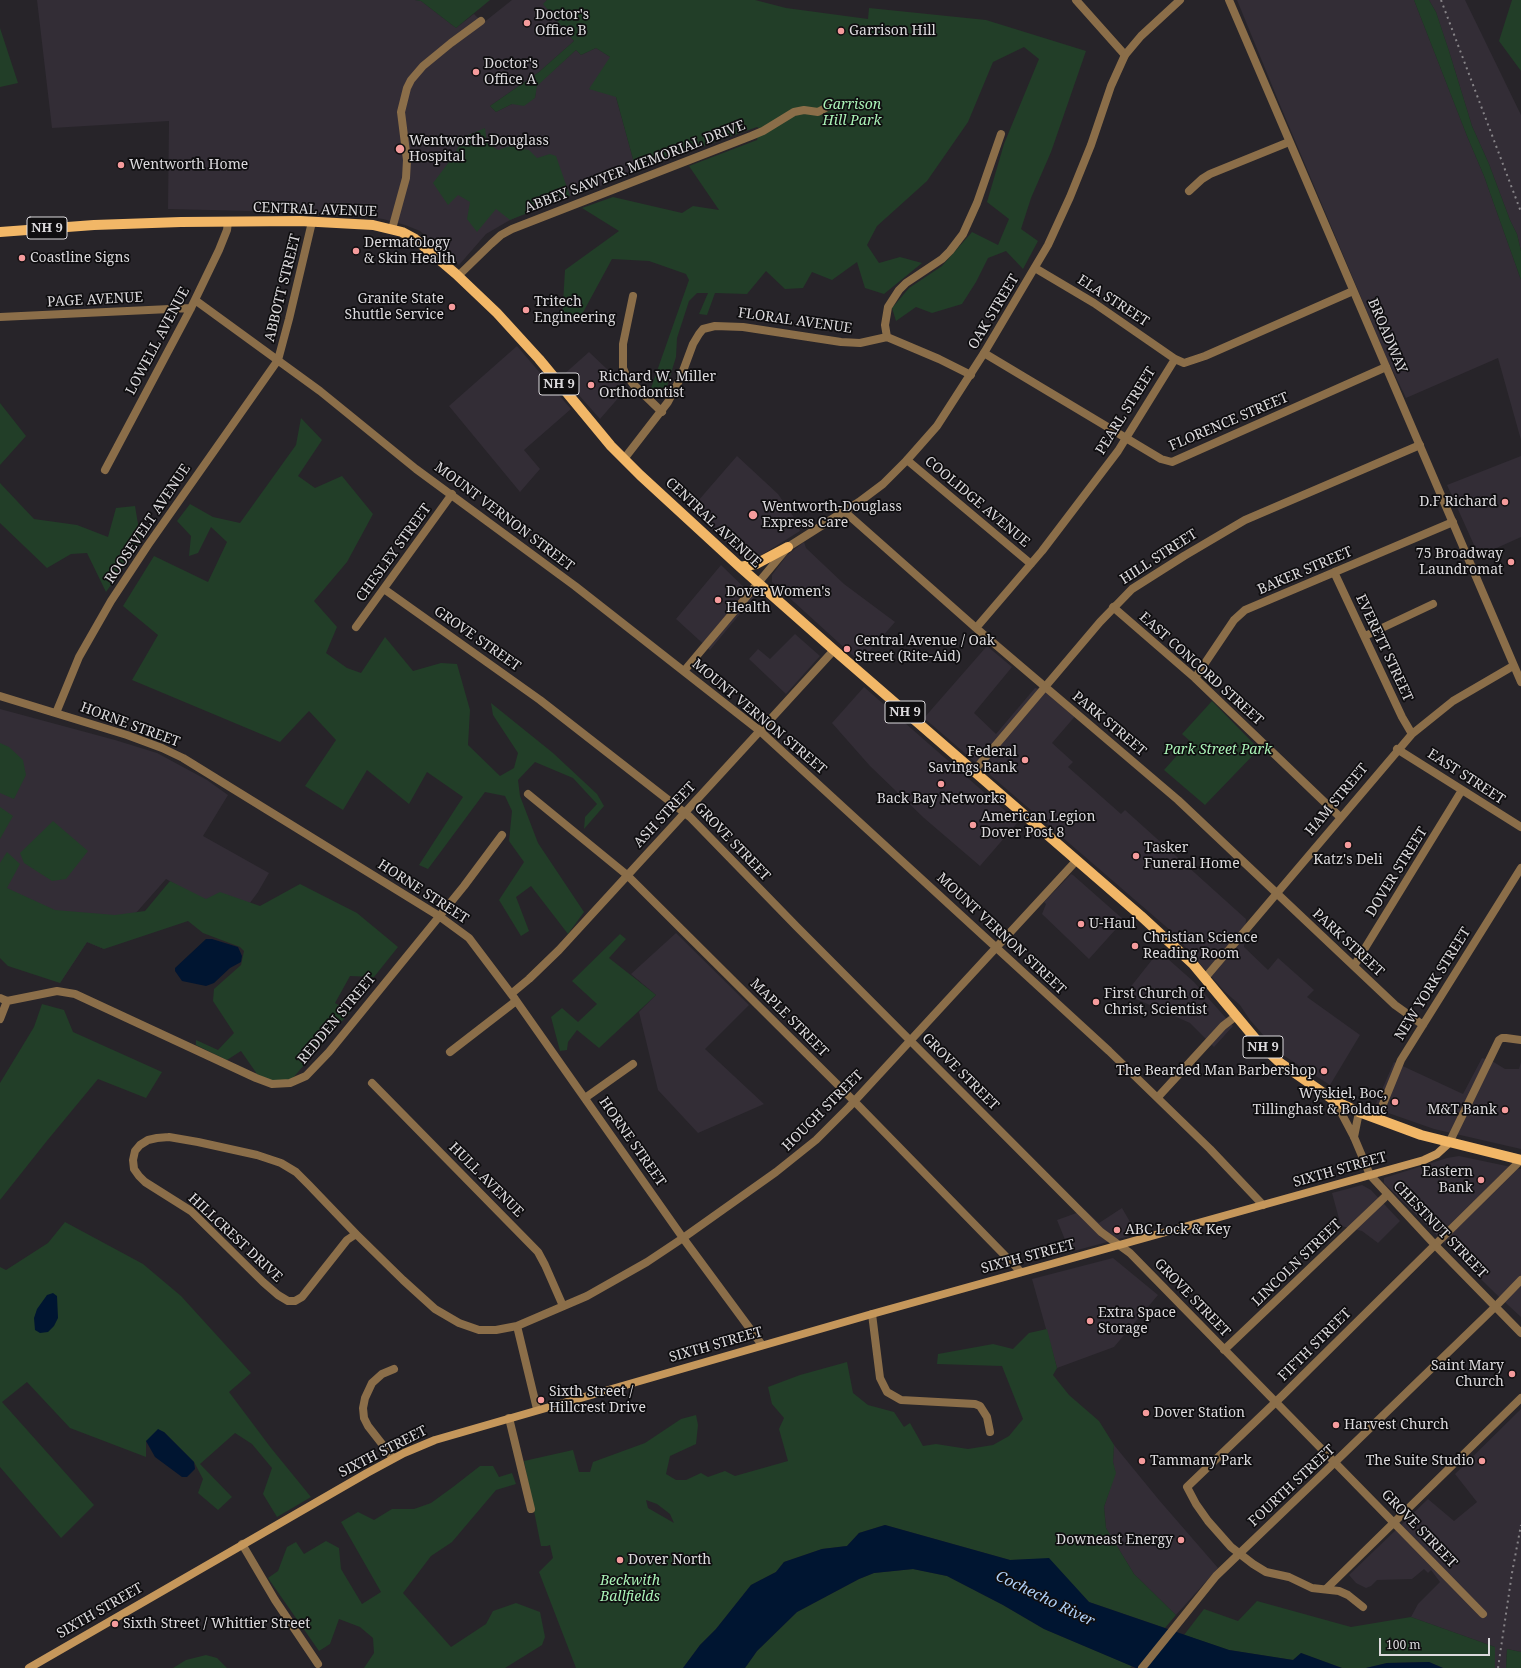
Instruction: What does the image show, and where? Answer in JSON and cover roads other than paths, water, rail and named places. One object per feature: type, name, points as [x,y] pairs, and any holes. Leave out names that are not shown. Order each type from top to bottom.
[{"type":"main road","name":"CENTRAL AVENUE","points":[[0,232],[94,225],[312,222],[373,225],[392,229],[416,239],[458,276],[515,333],[624,460],[740,568],[973,772],[1141,916],[1193,964],[1236,1016],[1267,1051],[1279,1062],[1335,1101],[1359,1112],[1449,1143],[1521,1160]]},
{"type":"main road","points":[[740,568],[756,564],[788,547]]},
{"type":"main road","name":"SIXTH STREET","points":[[29,1668],[393,1458],[435,1440],[536,1409],[762,1345],[1424,1160],[1437,1154],[1449,1143]]},
{"type":"street","points":[[1076,0],[1124,56]]},
{"type":"street","name":"OAK STREET","points":[[684,671],[788,547],[845,512],[878,488],[907,460],[938,426],[971,375],[1048,245],[1091,145],[1110,86],[1124,56],[1141,36],[1180,0]]},
{"type":"street","name":"BROADWAY","points":[[1229,0],[1521,682]]},
{"type":"street","points":[[392,229],[406,178],[407,160],[401,112],[407,88],[417,73],[427,63],[481,21]]},
{"type":"street","name":"ABBEY SAWYER MEMORIAL DRIVE","points":[[458,276],[491,244],[512,229],[751,136],[763,131],[794,112],[804,110],[818,112],[831,105]]},
{"type":"street","points":[[971,375],[939,359],[887,337],[885,326],[888,307],[899,290],[906,283],[942,258],[963,234],[977,203],[1001,134]]},
{"type":"street","points":[[1189,191],[1210,174],[1290,142]]},
{"type":"street","name":"LOWELL AVENUE","points":[[104,470],[193,304],[219,250],[227,230],[228,222]]},
{"type":"street","name":"ABBOTT STREET","points":[[278,360],[312,222]]},
{"type":"street","name":"ELA STREET","points":[[1035,268],[1094,303],[1174,359]]},
{"type":"street","name":"PEARL STREET","points":[[976,628],[1031,564],[1127,438],[1174,359],[1180,362],[1188,363],[1353,291]]},
{"type":"street","points":[[624,460],[662,412],[633,384],[623,368],[623,344],[633,296]]},
{"type":"street","name":"PAGE AVENUE","points":[[0,317],[193,304]]},
{"type":"street","name":"MOUNT VERNON STREET","points":[[193,304],[278,360],[320,391],[416,468],[575,586],[760,731],[1158,1097],[1263,1205]]},
{"type":"street","name":"FLORAL AVENUE","points":[[662,412],[674,393],[698,334],[704,329],[715,326],[743,327],[860,343],[887,337]]},
{"type":"street","name":"FLORENCE STREET","points":[[984,353],[1166,461],[1178,460],[1386,367]]},
{"type":"street","name":"ROOSEVELT AVENUE","points":[[56,713],[79,657],[111,601],[153,538],[278,360]]},
{"type":"street","name":"HILL STREET","points":[[973,772],[1113,607],[1142,581],[1231,527],[1420,445]]},
{"type":"street","name":"COOLIDGE AVENUE","points":[[907,460],[1031,564]]},
{"type":"street","name":"CHESLEY STREET","points":[[356,627],[452,494]]},
{"type":"street","name":"PARK STREET","points":[[845,512],[976,628],[1178,800],[1395,1005],[1422,1026]]},
{"type":"street","name":"BAKER STREET","points":[[1195,678],[1239,614],[1251,607],[1453,522]]},
{"type":"street","name":"EVERETT STREET","points":[[1334,572],[1402,717],[1412,734]]},
{"type":"street","name":"GROVE STREET","points":[[384,589],[540,700],[686,812],[1100,1232],[1130,1253],[1483,1614]]},
{"type":"street","points":[[1365,636],[1433,604]]},
{"type":"street","name":"EAST CONCORD STREET","points":[[1113,607],[1195,678],[1340,817]]},
{"type":"street","name":"ASH STREET","points":[[511,994],[529,980],[559,950],[834,650]]},
{"type":"street","name":"HAM STREET","points":[[1205,978],[1340,817],[1412,734],[1453,701],[1514,666]]},
{"type":"street","name":"HORNE STREET","points":[[0,696],[162,748],[197,766],[439,916],[472,941],[586,1098],[683,1238],[762,1345]]},
{"type":"street","name":"EAST STREET","points":[[1398,749],[1521,827]]},
{"type":"street","name":"DOVER STREET","points":[[1354,966],[1462,790]]},
{"type":"street","name":"MAPLE STREET","points":[[528,794],[627,875],[854,1101],[1021,1272]]},
{"type":"street","name":"REDDEN STREET","points":[[4,999],[57,991],[75,994],[256,1078],[272,1084],[290,1083],[306,1076],[329,1052],[439,916],[502,835]]},
{"type":"street","name":"HOUGH STREET","points":[[517,1326],[563,1306],[620,1278],[683,1238],[800,1155],[854,1101],[1076,861]]},
{"type":"street","name":"NEW YORK STREET","points":[[1377,1119],[1396,1069],[1521,868]]},
{"type":"street","points":[[0,1019],[4,999]]},
{"type":"street","points":[[450,1052],[516,1001]]},
{"type":"street","points":[[1158,1097],[1223,1026],[1236,1016]]},
{"type":"street","points":[[1449,1143],[1499,1040],[1502,1038],[1521,1040]]},
{"type":"street","points":[[586,1098],[633,1064]]},
{"type":"street","name":"HULL AVENUE","points":[[372,1083],[538,1252],[563,1306]]},
{"type":"street","name":"CHESTNUT STREET","points":[[1335,1101],[1354,1137],[1370,1175],[1435,1245],[1521,1332]]},
{"type":"street","points":[[1354,1137],[1359,1112]]},
{"type":"street","name":"HILLCREST DRIVE","points":[[356,1234],[347,1240],[302,1297],[295,1301],[288,1301],[278,1295],[263,1282],[191,1211],[145,1182],[134,1169],[133,1160],[135,1152],[140,1145],[148,1140],[169,1137],[198,1142],[274,1160],[296,1172],[403,1280],[445,1315],[479,1330],[496,1330],[517,1326]]},
{"type":"street","name":"FIFTH STREET","points":[[1239,1554],[1208,1521],[1196,1504],[1187,1487],[1276,1402],[1521,1160]]},
{"type":"street","name":"LINCOLN STREET","points":[[1224,1350],[1387,1195]]},
{"type":"street","name":"FOURTH STREET","points":[[1142,1668],[1207,1586],[1521,1280]]},
{"type":"street","points":[[872,1314],[880,1378],[887,1392],[901,1400],[975,1404],[980,1406],[987,1417],[990,1432]]},
{"type":"street","points":[[517,1326],[536,1409]]},
{"type":"street","points":[[393,1458],[368,1426],[364,1418],[363,1408],[365,1398],[372,1383],[382,1374],[394,1370]]},
{"type":"street","points":[[1326,1589],[1521,1398]]},
{"type":"street","points":[[509,1418],[531,1509]]},
{"type":"street","points":[[242,1544],[275,1600],[318,1664]]},
{"type":"street","points":[[1239,1554],[1266,1572],[1288,1577],[1312,1588],[1339,1591],[1348,1595],[1363,1607]]},
{"type":"water","points":[[206,939],[212,939],[238,947],[242,956],[241,962],[230,968],[214,983],[206,986],[182,981],[175,971],[175,968]]},
{"type":"water","points":[[53,1293],[57,1296],[58,1318],[54,1326],[48,1332],[40,1333],[35,1330],[34,1318],[37,1309],[47,1295]]},
{"type":"water","points":[[158,1429],[164,1432],[194,1462],[195,1469],[187,1477],[182,1477],[155,1457],[146,1441]]},
{"type":"water","name":"Cochecho River","points":[[885,1525],[1010,1560],[1049,1558],[1089,1602],[1229,1650],[1293,1660],[1301,1653],[1342,1668],[1136,1668],[1044,1629],[1003,1605],[947,1576],[913,1569],[874,1573],[859,1579],[797,1612],[757,1651],[745,1668],[683,1668],[700,1645],[716,1629],[751,1585],[776,1572],[784,1562],[822,1549],[847,1546],[859,1533]]},
{"type":"water","points":[[1429,1662],[1443,1668],[1366,1668],[1387,1663]]},
{"type":"railway","points":[[1441,0],[1521,212]]},
{"type":"railway","points":[[1498,1668],[1512,1573],[1521,1525]]},
{"type":"place","name":"Doctor's Office B","points":[[527,23]]},
{"type":"place","name":"Garrison Hill","points":[[841,31]]},
{"type":"place","name":"Doctor's Office A","points":[[476,72]]},
{"type":"place","name":"Wentworth-Douglass Hospital","points":[[400,149]]},
{"type":"place","name":"Wentworth Home","points":[[121,165]]},
{"type":"place","name":"Dermatology & Skin Health","points":[[356,251]]},
{"type":"place","name":"Coastline Signs","points":[[22,258]]},
{"type":"place","name":"Granite State Shuttle Service","points":[[452,307]]},
{"type":"place","name":"Tritech Engineering","points":[[526,310]]},
{"type":"place","name":"Richard W. Miller Orthodontist","points":[[591,385]]},
{"type":"place","name":"D.F Richard","points":[[1505,502]]},
{"type":"place","name":"Wentworth-Douglass Express Care","points":[[753,515]]},
{"type":"place","name":"75 Broadway Laundromat","points":[[1511,562]]},
{"type":"place","name":"Dover Women's Health","points":[[718,600]]},
{"type":"place","name":"Central Avenue / Oak Street (Rite-Aid)","points":[[847,649]]},
{"type":"place","name":"Federal Savings Bank","points":[[1025,760]]},
{"type":"place","name":"Back Bay Networks","points":[[941,784]]},
{"type":"place","name":"American Legion Dover Post 8","points":[[973,825]]},
{"type":"place","name":"Katz's Deli","points":[[1348,845]]},
{"type":"place","name":"Tasker Funeral Home","points":[[1136,856]]},
{"type":"place","name":"U-Haul","points":[[1081,924]]},
{"type":"place","name":"Christian Science Reading Room","points":[[1135,946]]},
{"type":"place","name":"First Church of Christ, Scientist","points":[[1096,1002]]},
{"type":"place","name":"The Bearded Man Barbershop","points":[[1324,1071]]},
{"type":"place","name":"Wyskiel, Boc, Tillinghast & Bolduc","points":[[1395,1102]]},
{"type":"place","name":"M&T Bank","points":[[1505,1110]]},
{"type":"place","name":"Eastern Bank","points":[[1481,1180]]},
{"type":"place","name":"ABC Lock & Key","points":[[1117,1230]]},
{"type":"place","name":"Extra Space Storage","points":[[1090,1321]]},
{"type":"place","name":"Saint Mary Church","points":[[1512,1374]]},
{"type":"place","name":"Sixth Street / Hillcrest Drive","points":[[541,1400]]},
{"type":"place","name":"Dover Station","points":[[1146,1413]]},
{"type":"place","name":"Harvest Church","points":[[1336,1425]]},
{"type":"place","name":"Tammany Park","points":[[1142,1461]]},
{"type":"place","name":"The Suite Studio","points":[[1482,1461]]},
{"type":"place","name":"Downeast Energy","points":[[1181,1540]]},
{"type":"place","name":"Dover North","points":[[620,1560]]},
{"type":"place","name":"Sixth Street / Whittier Street","points":[[115,1624]]},
{"type":"park label","name":"Garrison Hill Park","points":[[852,114]]},
{"type":"park label","name":"Park Street Park","points":[[1218,750]]},
{"type":"park label","name":"Beckwith Ballfields","points":[[630,1590]]}]
